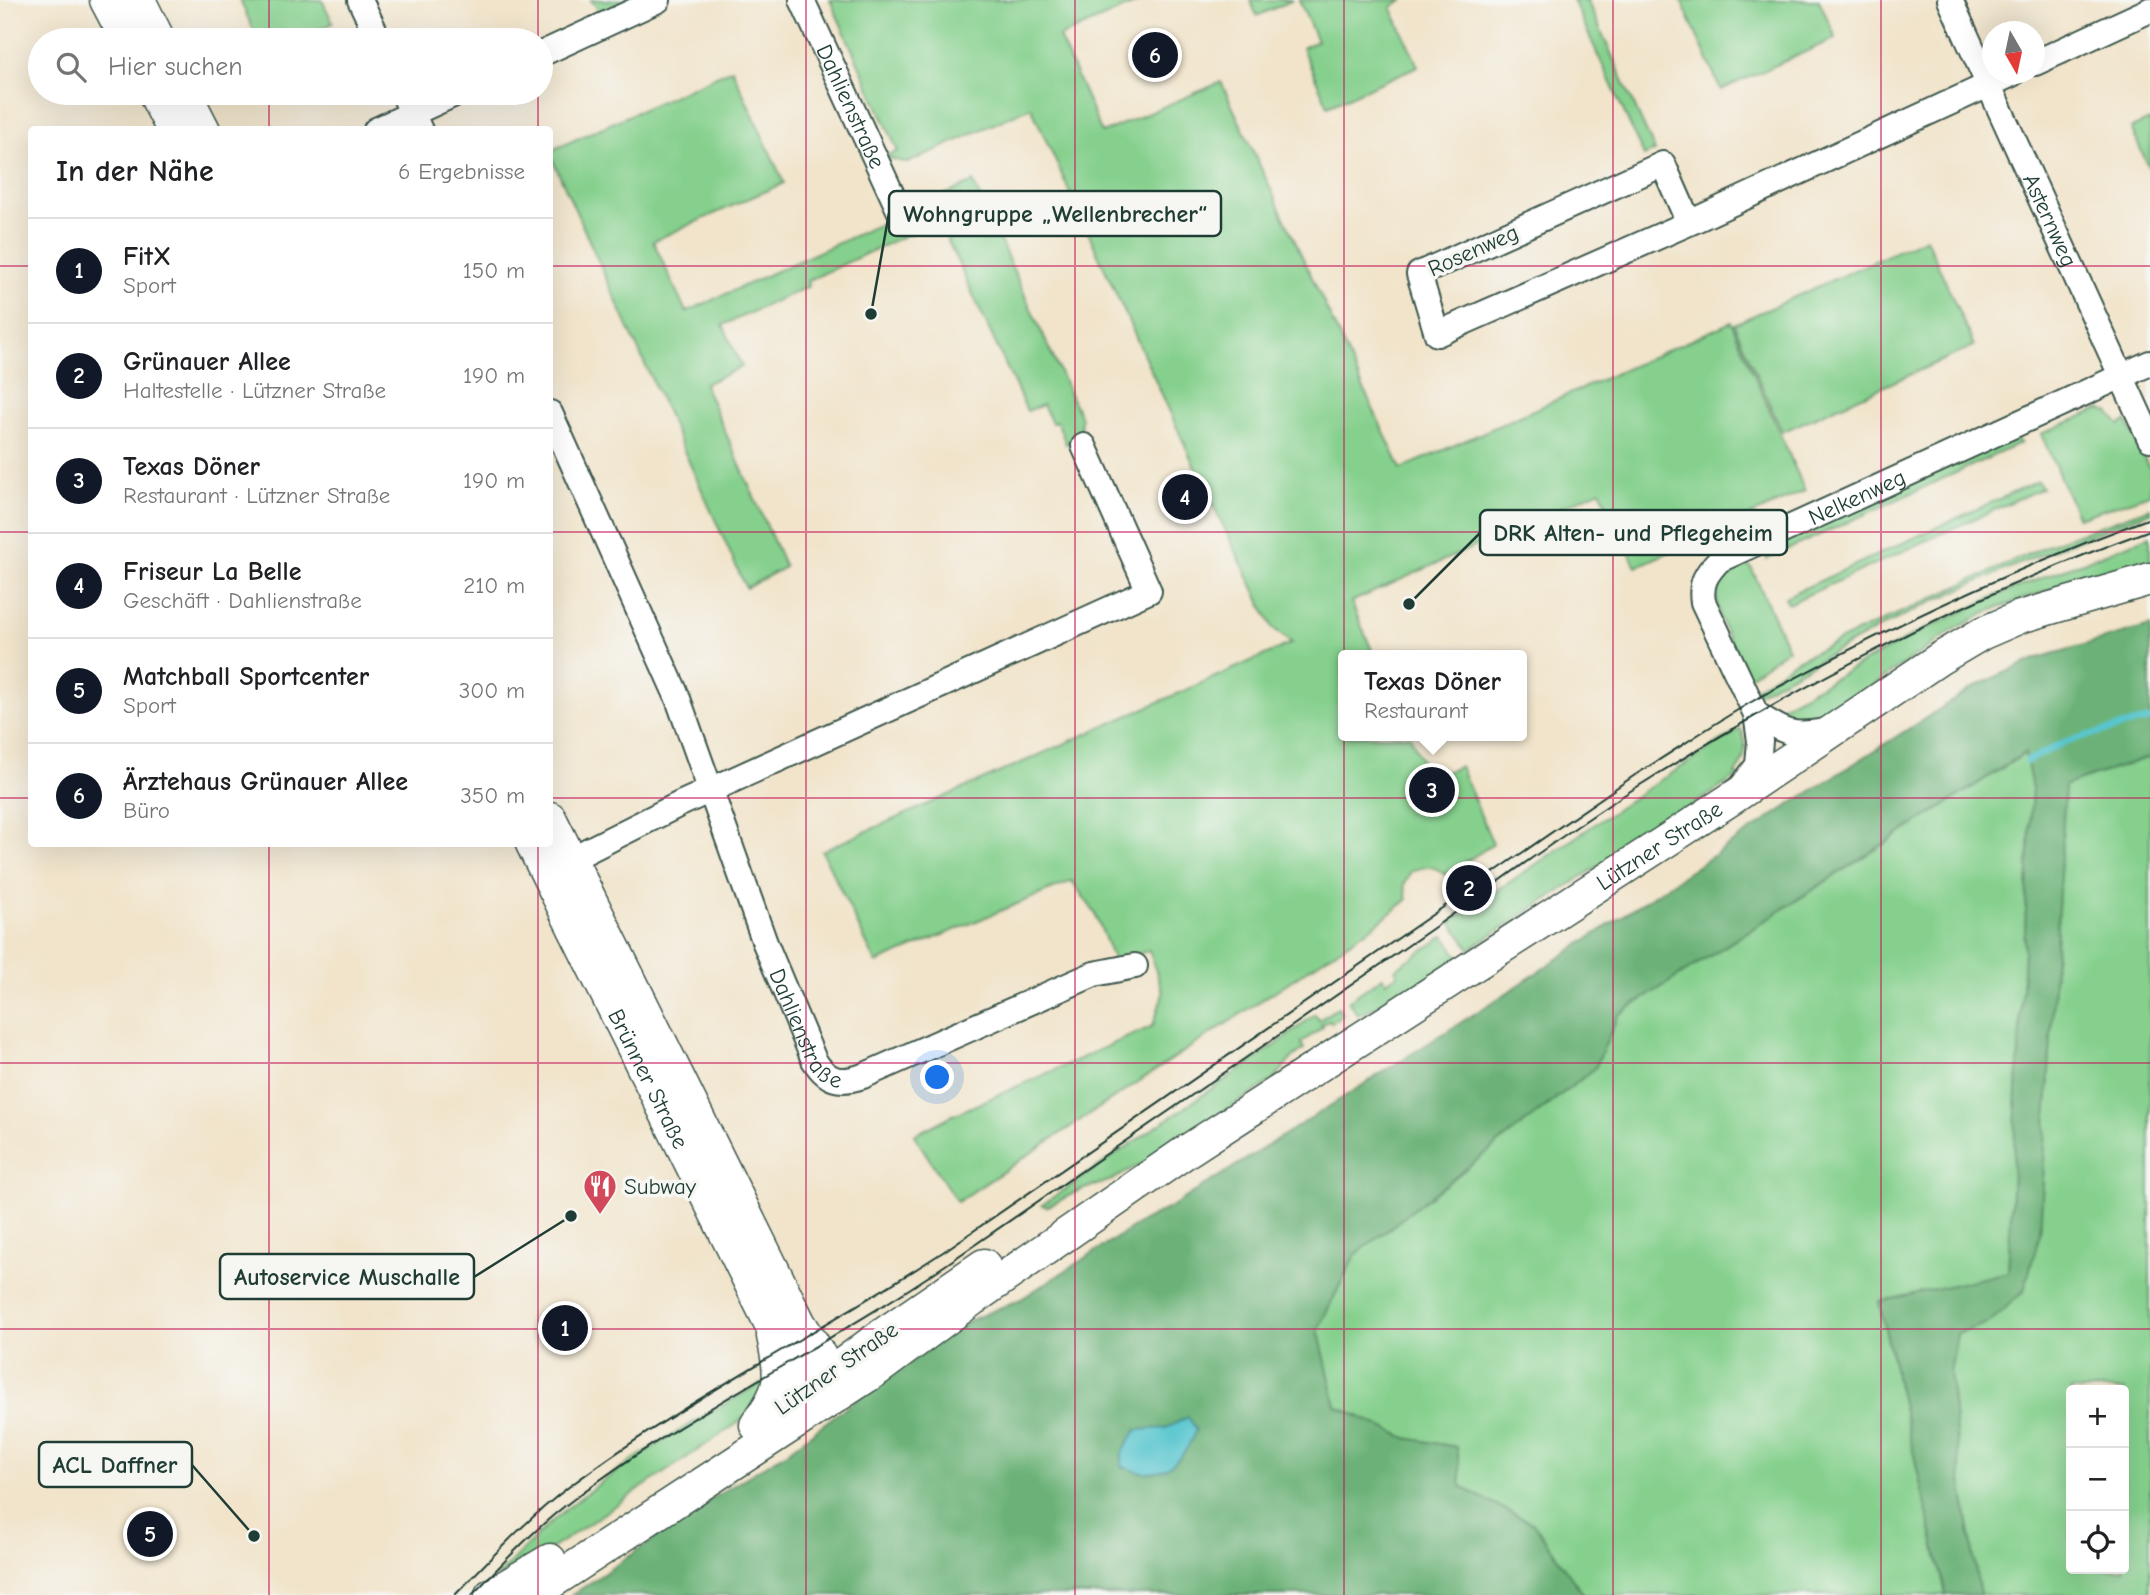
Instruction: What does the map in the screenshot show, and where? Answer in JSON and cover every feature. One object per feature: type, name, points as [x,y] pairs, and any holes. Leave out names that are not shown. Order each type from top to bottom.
[{"type":"main road","points":[[106,0],[121,28]]},
{"type":"main road","points":[[139,0],[153,28]]},
{"type":"main road","points":[[160,105],[171,126]]},
{"type":"main road","points":[[191,105],[202,126]]},
{"type":"main road","name":"Lützner Straße","points":[[532,1595],[829,1388],[973,1298],[1187,1151],[1734,797],[1939,659],[2020,617],[2150,579]]},
{"type":"main road","name":"Brünner Straße","points":[[553,836],[558,865],[785,1325],[829,1388]]},
{"type":"main road","name":"Brünner Straße","points":[[536,847],[558,865]]},
{"type":"main road","name":"Lützner Straße","points":[[491,1595],[562,1552],[756,1425],[829,1388],[866,1346],[1048,1222],[1109,1188],[1187,1151]]},
{"type":"main road","points":[[756,1425],[774,1400],[778,1387],[785,1325],[844,1348],[866,1346]]},
{"type":"street","points":[[360,0],[373,28]]},
{"type":"street","points":[[553,48],[658,0]]},
{"type":"street","name":"Dahlienstraße","points":[[802,0],[900,212]]},
{"type":"street","name":"Asternweg","points":[[1950,0],[1982,69]]},
{"type":"street","points":[[2045,58],[2150,10]]},
{"type":"street","name":"Asternweg","points":[[1989,84],[2150,439]]},
{"type":"street","name":"Rosenweg","points":[[1689,223],[1663,164],[1656,167],[1419,274],[1437,334],[1689,223],[1989,84]]},
{"type":"street","points":[[384,126],[429,105]]},
{"type":"street","name":"Nelkenweg","points":[[1734,797],[1758,765],[1760,741],[1756,714],[1703,602],[1701,590],[1704,578],[1719,560],[2150,363]]},
{"type":"street","name":"Dahlienstraße","points":[[553,420],[677,696],[757,923],[814,1060],[822,1073],[834,1081],[848,1081],[863,1076],[1094,974],[1135,966]]},
{"type":"street","points":[[558,865],[712,790],[1149,591],[1084,446]]},
{"type":"street","points":[[1756,714],[1776,727],[1800,736],[1833,730]]},
{"type":"green space","points":[[240,0],[322,0],[333,23],[322,28],[253,28]]},
{"type":"green space","points":[[591,0],[658,0],[608,23]]},
{"type":"green space","points":[[830,0],[1143,0],[1059,37],[1102,133],[1221,82],[1401,469],[1731,322],[1805,491],[1636,567],[1600,490],[1351,602],[1372,650],[1338,650],[1338,741],[1412,741],[1430,779],[1460,766],[1493,844],[1445,875],[1429,867],[1411,871],[1404,885],[1407,900],[1375,925],[957,1202],[914,1135],[1153,1026],[1163,993],[1149,950],[1115,964],[1095,913],[1072,881],[876,963],[822,851],[1292,643],[1273,628],[1200,478],[1031,107],[908,163],[883,157],[898,151]]},
{"type":"green space","points":[[1250,0],[1293,0],[1257,16]]},
{"type":"green space","points":[[1299,0],[1404,0],[1391,7],[1418,66],[1328,106],[1302,48],[1317,41]]},
{"type":"green space","points":[[1573,0],[1587,0],[1655,151],[1644,156]]},
{"type":"green space","points":[[1681,0],[1819,0],[1836,38],[1721,90]]},
{"type":"green space","points":[[732,69],[784,183],[653,241],[686,312],[973,182],[1081,418],[1080,439],[1066,444],[1057,421],[1052,423],[1043,405],[1027,411],[947,239],[952,237],[943,218],[807,281],[809,286],[723,325],[742,367],[704,384],[785,567],[746,588],[553,161],[553,150]]},
{"type":"green space","points":[[2150,120],[2150,170],[2131,128]]},
{"type":"green space","points":[[1926,238],[1974,346],[1782,432],[1734,324]]},
{"type":"green space","points":[[2099,409],[2109,412],[2119,425],[2127,421],[2150,470],[2150,494],[2078,518],[2041,434]]},
{"type":"green space","points":[[2012,437],[2021,443],[1767,559],[1766,550]]},
{"type":"green space","points":[[2038,481],[2042,488],[1788,604],[1785,597]]},
{"type":"green space","points":[[2150,508],[2150,512],[2040,555],[1932,602],[1757,694],[1754,689],[1797,660],[2053,543]]},
{"type":"green space","points":[[2150,536],[2150,561],[2065,584],[1990,611],[1955,629],[1825,718],[1798,726],[1770,713],[1925,629],[1998,595]]},
{"type":"green space","points":[[1739,562],[1751,567],[1788,649],[1748,677],[1726,632],[1716,599],[1718,585],[1725,572]]},
{"type":"green space","points":[[2150,626],[2150,757],[2065,785],[2040,1233],[2024,1291],[1990,1322],[1957,1334],[1950,1372],[1960,1475],[1980,1595],[1946,1595],[1879,1302],[2008,1272],[2032,789],[2025,753],[1618,1015],[1595,1068],[1355,1255],[1318,1329],[1336,1406],[1406,1438],[1457,1447],[1461,1487],[1534,1524],[1584,1595],[572,1595],[656,1538],[673,1523],[790,1450],[971,1320],[1021,1299],[1143,1221],[1171,1207],[1493,1002],[1794,802],[1976,686],[2035,659]]},
{"type":"green space","points":[[1741,729],[1745,752],[1735,774],[1738,776],[1470,949],[1451,922],[1648,788]]},
{"type":"green space","points":[[2026,753],[2032,789],[2008,1273],[1879,1302],[1946,1595],[1584,1595],[1534,1524],[1461,1487],[1457,1447],[1406,1438],[1336,1406],[1318,1329],[1355,1255],[1595,1068],[1618,1015]]},
{"type":"green space","points":[[2150,757],[2150,1595],[1980,1595],[1960,1475],[1950,1372],[1957,1334],[1990,1322],[2040,1233],[2065,785]]},
{"type":"green space","points":[[1444,936],[1459,957],[1422,985],[1358,1015],[1348,1001],[1383,977],[1386,982],[1398,974],[1395,969]]},
{"type":"green space","points":[[1338,1007],[1343,1015],[1321,1025],[1323,1027],[1301,1043],[1304,1049],[1293,1057],[1273,1080],[1146,1162],[1112,1180],[1078,1191],[1047,1207],[1042,1205],[1276,1045],[1315,1014],[1319,1020]]},
{"type":"green space","points":[[769,1379],[760,1404],[735,1425],[560,1543],[508,1575],[497,1577],[550,1523],[582,1496],[687,1426]]},
{"type":"water","points":[[1188,1417],[1196,1429],[1185,1451],[1173,1464],[1159,1472],[1150,1473],[1122,1467],[1122,1452],[1136,1430],[1166,1428]]},
{"type":"waterway","points":[[2027,761],[2067,741],[2150,719]]},
{"type":"tram line","points":[[455,1595],[540,1511],[615,1454],[707,1394],[943,1252],[1635,775],[1708,728],[1753,701],[1898,625],[2048,558],[2150,518]]},
{"type":"tram line","points":[[472,1595],[547,1521],[619,1467],[665,1436],[947,1264],[1632,790],[1756,715],[1884,646],[2014,584],[2150,530]]},
{"type":"place","name":"Ärztehaus Grünauer Allee","points":[[1155,55]]},
{"type":"place","name":"Wohngruppe „Wellenbrecher“","points":[[871,314]]},
{"type":"place","name":"Friseur La Belle","points":[[1185,497]]},
{"type":"place","name":"DRK Alten- und Pflegeheim","points":[[1409,604]]},
{"type":"place","name":"Texas Döner","points":[[1432,790]]},
{"type":"place","name":"Grünauer Allee","points":[[1469,888]]},
{"type":"place","name":"Autoservice Muschalle","points":[[571,1216]]},
{"type":"place","name":"Subway","points":[[600,1216]]},
{"type":"place","name":"FitX","points":[[565,1328]]},
{"type":"place","name":"Matchball Sportcenter","points":[[150,1534]]},
{"type":"place","name":"ACL Daffner","points":[[254,1536]]}]
